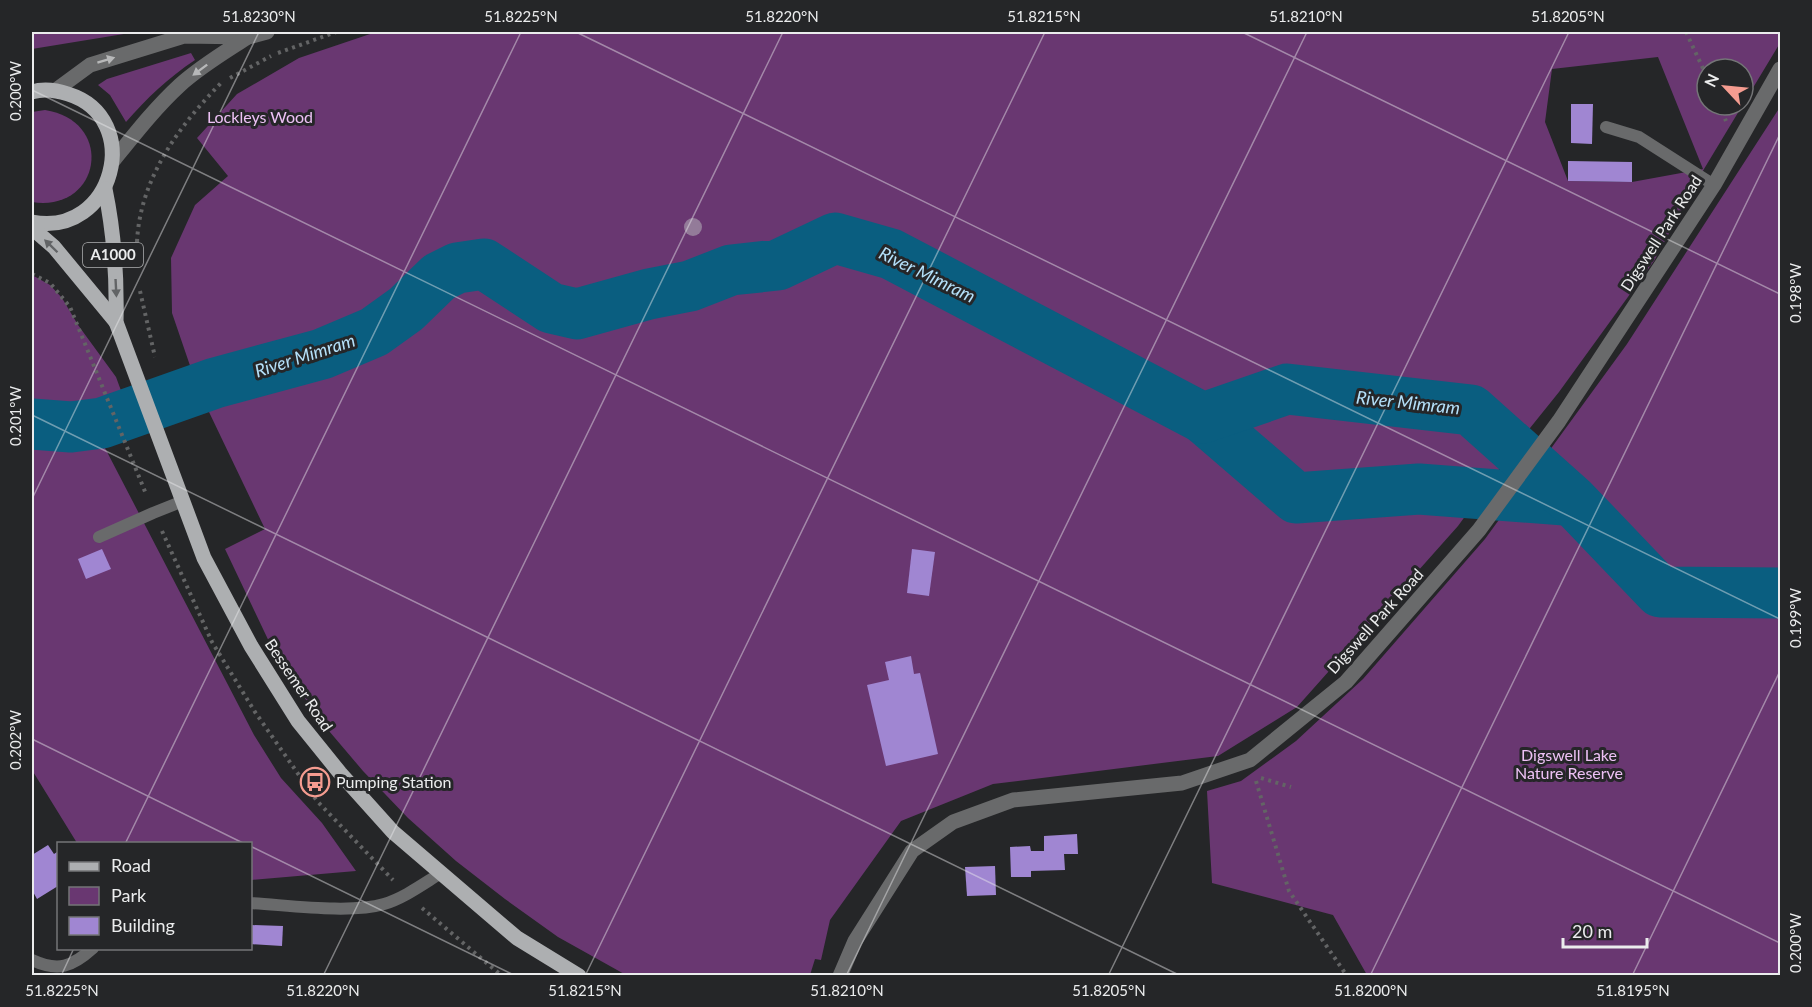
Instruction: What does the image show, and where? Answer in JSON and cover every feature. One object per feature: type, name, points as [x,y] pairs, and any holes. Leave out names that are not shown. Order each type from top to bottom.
[{"type":"main road","points":[[32,92],[56,90],[75,96],[92,108],[104,123],[111,141],[112,161],[105,189],[93,204],[78,215],[61,222],[42,224],[32,222]]},
{"type":"main road","name":"Bessemer Road","points":[[105,189],[111,218],[113,263],[117,286],[116,322]]},
{"type":"main road","name":"Bessemer Road","points":[[32,228],[59,254],[116,322],[204,558],[251,646],[298,721],[340,773],[393,832],[517,938],[579,975]]},
{"type":"street","points":[[56,90],[90,65],[184,36],[248,37],[267,32]]},
{"type":"street","points":[[112,161],[159,106],[182,84],[201,68],[248,37]]},
{"type":"street","name":"Digswell Park Road","points":[[840,975],[855,940],[912,851],[953,822],[1013,800],[1182,783],[1250,760],[1346,682],[1479,530],[1559,421],[1714,185],[1780,69]]},
{"type":"lane","points":[[1606,127],[1639,136],[1714,185]]},
{"type":"lane","points":[[99,537],[183,501]]},
{"type":"lane","points":[[252,903],[358,909],[392,901],[406,895],[441,873]]},
{"type":"lane","points":[[32,960],[49,967],[59,967],[79,961],[91,950]]},
{"type":"path","points":[[137,250],[142,206],[152,176],[173,140],[194,111],[222,82],[263,59],[336,32]]},
{"type":"path","points":[[1686,32],[1698,57]]},
{"type":"path","points":[[32,274],[50,283],[70,307],[145,490]]},
{"type":"path","points":[[138,280],[151,345]]},
{"type":"path","points":[[1291,787],[1255,776],[1289,891],[1347,975]]},
{"type":"green space","points":[[32,32],[136,32],[32,49]]},
{"type":"green space","name":"Lockleys Wood","points":[[376,32],[1780,32],[1780,43],[1755,84],[1755,57],[1695,57],[1695,117],[1736,117],[1704,169],[1654,261],[1458,526],[1297,707],[1218,756],[993,784],[901,821],[830,920],[821,960],[815,959],[810,975],[626,975],[558,937],[456,861],[408,818],[363,771],[318,718],[273,650],[225,549],[265,529],[198,389],[172,313],[171,258],[195,205],[228,176],[197,138],[237,94],[299,58]],"holes":[[[1658,57],[1703,169],[1632,182],[1568,181],[1545,122],[1552,69]]]},
{"type":"green space","points":[[191,53],[195,60],[158,89],[126,122],[110,95],[98,85],[107,79]]},
{"type":"green space","name":"Digswell Lake Nature Reserve","points":[[1780,107],[1780,975],[1367,975],[1333,915],[1212,883],[1207,791],[1241,781],[1296,741],[1363,679],[1485,539],[1627,344]]},
{"type":"green space","points":[[45,110],[68,118],[83,131],[90,147],[91,164],[85,181],[73,194],[55,202],[32,202],[32,112]]},
{"type":"green space","points":[[32,275],[50,285],[62,298],[78,325],[116,377],[127,407],[93,420],[48,417],[32,399]]},
{"type":"green space","points":[[32,440],[105,448],[254,735],[281,778],[322,823],[356,871],[252,880],[252,842],[76,842],[32,770]]},
{"type":"building","points":[[1571,104],[1593,104],[1592,144],[1571,143]]},
{"type":"building","points":[[1568,161],[1632,162],[1632,182],[1568,181]]},
{"type":"building","points":[[102,549],[111,569],[86,579],[78,559]]},
{"type":"building","points":[[912,549],[935,552],[929,596],[907,593]]},
{"type":"building","points":[[911,656],[914,674],[920,673],[938,754],[886,766],[867,685],[889,680],[885,662]]},
{"type":"building","points":[[1077,834],[1078,854],[1064,854],[1065,870],[1031,871],[1031,877],[1011,877],[1010,847],[1030,846],[1031,851],[1044,851],[1044,836]]},
{"type":"building","points":[[48,845],[54,854],[57,852],[57,887],[37,899],[32,890],[32,855]]},
{"type":"building","points":[[995,866],[996,895],[967,896],[965,867]]},
{"type":"building","points":[[252,925],[283,926],[282,946],[252,944]]},
{"type":"waterway","name":"River Mimram","points":[[32,424],[71,427],[102,423],[215,383],[322,354],[374,332],[406,309],[439,277],[457,268],[484,264],[551,308],[577,314],[649,294],[690,286],[731,270],[778,265],[835,238],[891,254],[1203,418],[1287,389],[1471,410],[1573,501],[1660,592],[1780,593]]},
{"type":"waterway","points":[[1203,418],[1296,498],[1419,489],[1565,500]]},
{"type":"place","name":"Pumping Station","points":[[315,782]]}]
